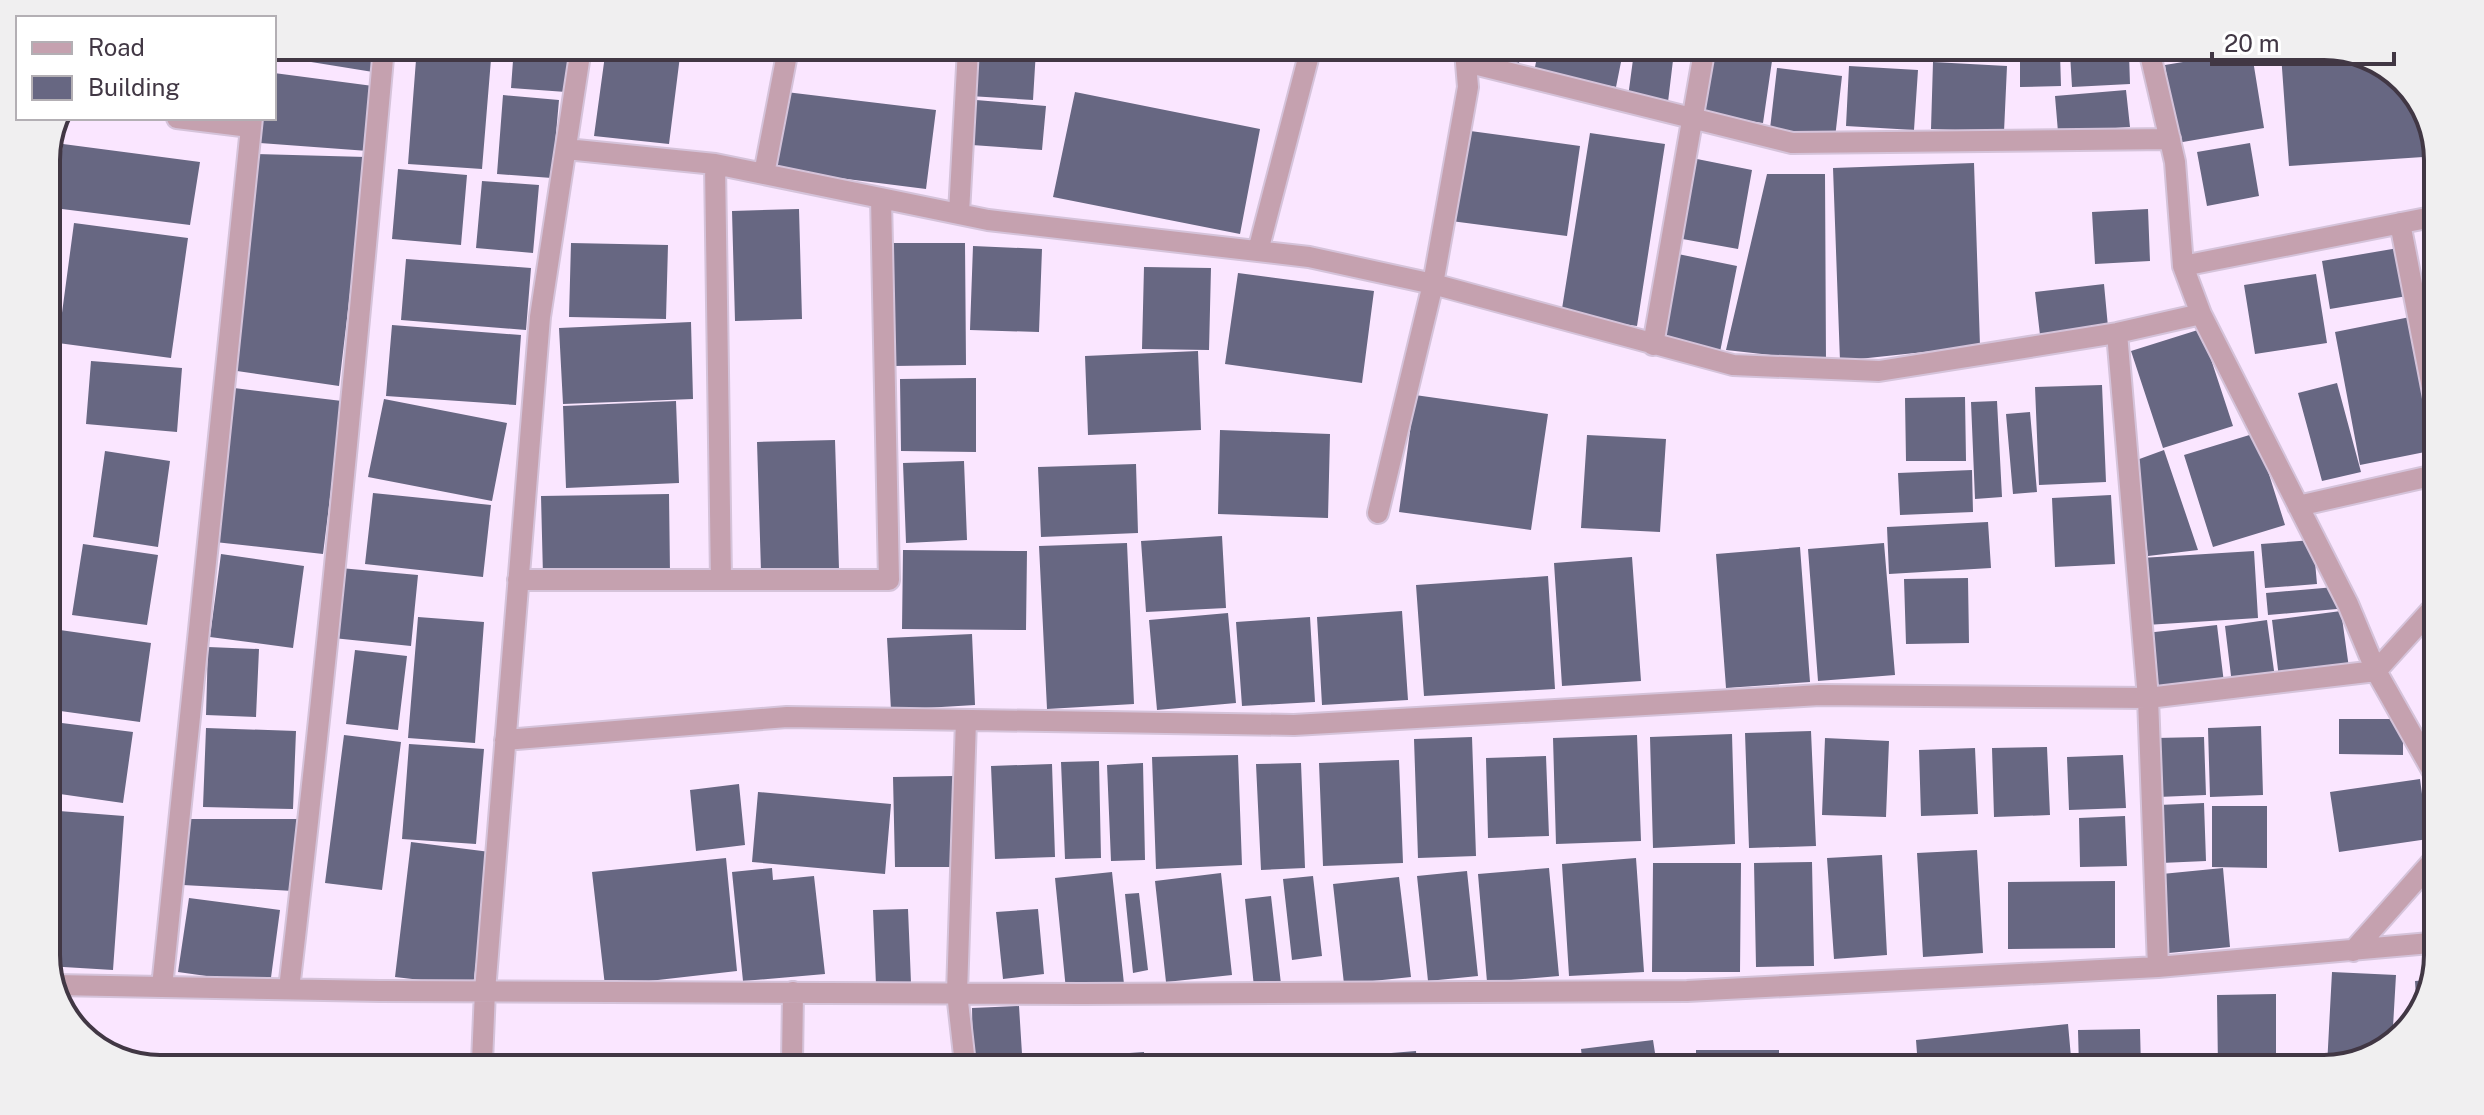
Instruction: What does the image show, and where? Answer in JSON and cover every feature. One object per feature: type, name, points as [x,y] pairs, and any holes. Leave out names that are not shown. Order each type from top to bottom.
[{"type":"street","points":[[289,989],[322,703],[383,60]]},
{"type":"street","points":[[482,1055],[540,317],[579,60]]},
{"type":"street","points":[[764,174],[786,60]]},
{"type":"street","points":[[959,213],[967,60]]},
{"type":"street","points":[[1258,251],[1308,60]]},
{"type":"street","points":[[1378,513],[1433,284],[1468,87],[1466,60]]},
{"type":"street","points":[[1477,60],[1792,143],[2170,139]]},
{"type":"street","points":[[1653,345],[1703,60]]},
{"type":"street","points":[[2151,60],[2175,162],[2183,266],[2201,314],[2348,604],[2376,671],[2424,756]]},
{"type":"street","points":[[162,987],[251,122],[214,120]]},
{"type":"street","points":[[566,149],[715,164],[988,220],[1309,257],[1433,284],[1733,365],[1879,371],[2117,333],[2201,314]]},
{"type":"street","points":[[715,164],[721,580]]},
{"type":"street","points":[[518,580],[889,580],[881,198]]},
{"type":"street","points":[[2183,266],[2424,218]]},
{"type":"street","points":[[2400,223],[2424,346]]},
{"type":"street","points":[[2117,333],[2148,698],[2158,967]]},
{"type":"street","points":[[2298,506],[2424,477]]},
{"type":"street","points":[[505,740],[787,717],[1294,725],[1820,695],[2148,698],[2376,671],[2424,618]]},
{"type":"street","points":[[964,1055],[957,993],[966,720]]},
{"type":"street","points":[[2353,951],[2424,871]]},
{"type":"street","points":[[65,985],[957,993],[1687,991],[2158,967],[2424,944]]},
{"type":"street","points":[[792,1055],[793,992]]},
{"type":"building","points":[[299,60],[375,60],[373,72]]},
{"type":"building","points":[[416,60],[491,60],[482,169],[408,164]]},
{"type":"building","points":[[513,60],[569,60],[566,92],[511,88]]},
{"type":"building","points":[[604,60],[680,60],[669,144],[594,136]]},
{"type":"building","points":[[973,60],[1035,60],[1033,100],[970,96]]},
{"type":"building","points":[[1536,60],[1621,60],[1616,87],[1534,72]]},
{"type":"building","points":[[1633,60],[1673,60],[1668,102],[1628,97]]},
{"type":"building","points":[[1710,60],[1772,60],[1763,123],[1703,115]]},
{"type":"building","points":[[2020,60],[2060,60],[2061,86],[2020,87]]},
{"type":"building","points":[[2070,60],[2129,60],[2130,84],[2072,87]]},
{"type":"building","points":[[2195,60],[2253,60],[2264,128],[2177,143],[2165,65]]},
{"type":"building","points":[[2281,60],[2344,62],[2374,73],[2395,89],[2414,115],[2424,153],[2424,157],[2289,166]]},
{"type":"building","points":[[1933,62],[2007,66],[2004,132],[1931,129]]},
{"type":"building","points":[[1849,66],[1918,70],[1914,130],[1846,126]]},
{"type":"building","points":[[1777,68],[1842,76],[1835,138],[1770,129]]},
{"type":"building","points":[[276,73],[373,86],[368,151],[260,143],[263,120],[276,120]]},
{"type":"building","points":[[2126,90],[2130,127],[2058,132],[2055,96]]},
{"type":"building","points":[[786,92],[936,110],[926,189],[776,170]]},
{"type":"building","points":[[1075,92],[1260,129],[1240,234],[1053,197]]},
{"type":"building","points":[[503,95],[559,100],[552,178],[497,174]]},
{"type":"building","points":[[976,100],[1046,106],[1042,150],[972,145]]},
{"type":"building","points":[[1463,130],[1580,146],[1567,236],[1451,221]]},
{"type":"building","points":[[1590,133],[1665,144],[1637,326],[1561,315]]},
{"type":"building","points":[[2250,143],[2259,196],[2207,206],[2197,152]]},
{"type":"building","points":[[63,144],[200,162],[190,225],[60,209]]},
{"type":"building","points":[[256,154],[366,157],[339,386],[237,371]]},
{"type":"building","points":[[1692,158],[1752,170],[1738,249],[1677,238]]},
{"type":"building","points":[[1974,163],[1980,346],[1840,361],[1833,168]]},
{"type":"building","points":[[398,169],[467,175],[461,245],[392,239]]},
{"type":"building","points":[[1767,174],[1825,174],[1826,361],[1726,350]]},
{"type":"building","points":[[482,181],[539,185],[533,253],[476,248]]},
{"type":"building","points":[[799,209],[802,319],[735,321],[732,211]]},
{"type":"building","points":[[2148,209],[2150,261],[2095,264],[2092,212]]},
{"type":"building","points":[[74,223],[188,238],[171,358],[60,343]]},
{"type":"building","points":[[571,243],[668,245],[666,319],[569,317]]},
{"type":"building","points":[[892,243],[965,243],[966,365],[893,366]]},
{"type":"building","points":[[973,246],[1042,249],[1039,332],[970,330]]},
{"type":"building","points":[[2404,247],[2413,295],[2330,309],[2322,261]]},
{"type":"building","points":[[1678,254],[1737,266],[1720,352],[1660,341]]},
{"type":"building","points":[[406,259],[531,268],[526,330],[401,320]]},
{"type":"building","points":[[1144,267],[1211,268],[1209,350],[1142,349]]},
{"type":"building","points":[[1238,273],[1374,291],[1362,383],[1225,364]]},
{"type":"building","points":[[2316,274],[2327,343],[2255,354],[2244,285]]},
{"type":"building","points":[[2104,284],[2108,327],[2040,335],[2035,292]]},
{"type":"building","points":[[2410,317],[2424,391],[2424,452],[2360,465],[2335,332]]},
{"type":"building","points":[[691,322],[693,399],[563,404],[559,328]]},
{"type":"building","points":[[392,325],[521,335],[516,405],[386,396]]},
{"type":"building","points":[[2201,329],[2233,426],[2163,448],[2131,351]]},
{"type":"building","points":[[1198,351],[1201,430],[1088,435],[1085,356]]},
{"type":"building","points":[[91,361],[182,368],[177,432],[86,424]]},
{"type":"building","points":[[976,378],[976,452],[901,451],[900,379]]},
{"type":"building","points":[[2337,383],[2361,472],[2322,481],[2298,393]]},
{"type":"building","points":[[2102,385],[2106,482],[2039,485],[2035,387]]},
{"type":"building","points":[[234,388],[342,401],[323,554],[215,542]]},
{"type":"building","points":[[1415,395],[1548,414],[1531,530],[1399,512]]},
{"type":"building","points":[[1965,397],[1966,461],[1906,461],[1905,398]]},
{"type":"building","points":[[384,399],[507,423],[492,501],[368,477]]},
{"type":"building","points":[[676,401],[679,483],[566,488],[563,406]]},
{"type":"building","points":[[1997,401],[2002,497],[1975,499],[1971,402]]},
{"type":"building","points":[[2030,412],[2037,492],[2013,494],[2006,414]]},
{"type":"building","points":[[1220,430],[1330,434],[1328,518],[1218,514]]},
{"type":"building","points":[[2256,433],[2285,525],[2213,547],[2184,455]]},
{"type":"building","points":[[1587,435],[1666,439],[1660,532],[1581,528]]},
{"type":"building","points":[[835,440],[839,569],[761,571],[757,442]]},
{"type":"building","points":[[2164,450],[2198,550],[2148,556],[2134,461]]},
{"type":"building","points":[[105,451],[170,461],[158,547],[93,537]]},
{"type":"building","points":[[964,461],[967,540],[906,543],[903,463]]},
{"type":"building","points":[[1136,464],[1138,533],[1041,537],[1038,467]]},
{"type":"building","points":[[1972,470],[1973,512],[1900,515],[1898,473]]},
{"type":"building","points":[[373,493],[491,505],[483,577],[365,564]]},
{"type":"building","points":[[669,494],[670,573],[543,576],[541,496]]},
{"type":"building","points":[[2111,495],[2115,564],[2055,567],[2052,498]]},
{"type":"building","points":[[1988,522],[1991,568],[1889,574],[1887,527]]},
{"type":"building","points":[[1222,536],[1226,608],[1146,612],[1141,541]]},
{"type":"building","points":[[2313,540],[2317,584],[2265,588],[2261,544]]},
{"type":"building","points":[[1127,543],[1134,704],[1047,709],[1039,546]]},
{"type":"building","points":[[1884,543],[1895,675],[1818,681],[1808,549]]},
{"type":"building","points":[[83,544],[158,555],[147,625],[72,615]]},
{"type":"building","points":[[1800,547],[1810,682],[1726,688],[1716,554]]},
{"type":"building","points":[[903,550],[1027,551],[1026,630],[902,629]]},
{"type":"building","points":[[2254,551],[2258,618],[2146,625],[2141,558]]},
{"type":"building","points":[[221,554],[304,566],[293,648],[210,637]]},
{"type":"building","points":[[1632,557],[1641,681],[1562,686],[1554,563]]},
{"type":"building","points":[[340,568],[418,575],[411,646],[333,638]]},
{"type":"building","points":[[1548,576],[1555,689],[1424,696],[1416,585]]},
{"type":"building","points":[[1968,578],[1969,643],[1906,644],[1904,579]]},
{"type":"building","points":[[2335,587],[2337,609],[2268,615],[2266,593]]},
{"type":"building","points":[[1402,611],[1408,700],[1322,705],[1317,617]]},
{"type":"building","points":[[2341,611],[2349,668],[2279,678],[2272,620]]},
{"type":"building","points":[[1228,613],[1236,703],[1157,710],[1149,620]]},
{"type":"building","points":[[418,617],[484,622],[475,743],[408,738]]},
{"type":"building","points":[[1310,617],[1315,702],[1242,706],[1236,622]]},
{"type":"building","points":[[2267,620],[2275,678],[2232,684],[2225,626]]},
{"type":"building","points":[[2217,625],[2224,683],[2153,691],[2146,633]]},
{"type":"building","points":[[60,630],[151,643],[140,722],[60,711]]},
{"type":"building","points":[[972,634],[975,705],[891,710],[887,638]]},
{"type":"building","points":[[208,647],[259,649],[256,717],[206,715]]},
{"type":"building","points":[[355,650],[407,656],[398,730],[346,724]]},
{"type":"building","points":[[2339,719],[2403,719],[2403,755],[2339,754]]},
{"type":"building","points":[[60,723],[133,732],[123,803],[60,794]]},
{"type":"building","points":[[2261,726],[2263,795],[2210,797],[2208,728]]},
{"type":"building","points":[[206,728],[296,731],[293,809],[203,807]]},
{"type":"building","points":[[1811,731],[1816,846],[1749,848],[1745,733]]},
{"type":"building","points":[[1732,734],[1735,844],[1653,848],[1650,737]]},
{"type":"building","points":[[344,735],[401,742],[382,890],[325,883]]},
{"type":"building","points":[[1637,735],[1641,841],[1556,844],[1553,738]]},
{"type":"building","points":[[1472,737],[1476,856],[1418,858],[1414,739]]},
{"type":"building","points":[[2204,737],[2206,795],[2158,797],[2155,738]]},
{"type":"building","points":[[1825,738],[1889,741],[1886,817],[1822,815]]},
{"type":"building","points":[[409,744],[484,749],[476,844],[402,839]]},
{"type":"building","points":[[2047,747],[2050,815],[1994,817],[1992,748]]},
{"type":"building","points":[[1975,748],[1978,814],[1921,816],[1919,750]]},
{"type":"building","points":[[1238,755],[1242,865],[1156,869],[1152,757]]},
{"type":"building","points":[[2123,755],[2126,808],[2069,810],[2067,757]]},
{"type":"building","points":[[1546,756],[1549,836],[1488,838],[1486,758]]},
{"type":"building","points":[[1399,760],[1403,863],[1323,866],[1319,763]]},
{"type":"building","points":[[1099,761],[1101,858],[1065,859],[1061,762]]},
{"type":"building","points":[[1143,763],[1145,860],[1111,861],[1107,765]]},
{"type":"building","points":[[1301,763],[1305,868],[1261,870],[1256,764]]},
{"type":"building","points":[[1052,764],[1055,857],[995,859],[991,766]]},
{"type":"building","points":[[954,776],[955,867],[895,867],[893,777]]},
{"type":"building","points":[[2420,779],[2424,840],[2339,852],[2330,792]]},
{"type":"building","points":[[739,784],[745,845],[696,851],[690,790]]},
{"type":"building","points":[[758,792],[891,804],[885,874],[752,862]]},
{"type":"building","points":[[2204,803],[2206,861],[2161,863],[2159,805]]},
{"type":"building","points":[[2212,806],[2267,806],[2267,868],[2212,867]]},
{"type":"building","points":[[60,811],[124,816],[113,970],[61,967]]},
{"type":"building","points":[[2125,816],[2127,866],[2080,867],[2079,818]]},
{"type":"building","points":[[186,819],[297,819],[293,891],[183,885]]},
{"type":"building","points":[[411,842],[490,852],[473,986],[395,977]]},
{"type":"building","points":[[1977,850],[1983,953],[1923,957],[1917,853]]},
{"type":"building","points":[[1882,855],[1887,955],[1834,959],[1827,858]]},
{"type":"building","points":[[726,858],[737,971],[605,986],[592,872]]},
{"type":"building","points":[[1636,858],[1644,972],[1569,976],[1562,864]]},
{"type":"building","points":[[1812,862],[1814,966],[1756,967],[1754,863]]},
{"type":"building","points":[[1653,863],[1741,863],[1740,972],[1652,972]]},
{"type":"building","points":[[772,868],[773,880],[814,876],[825,974],[743,981],[732,872]]},
{"type":"building","points":[[1549,868],[1559,976],[1487,982],[1478,874]]},
{"type":"building","points":[[2223,868],[2230,947],[2169,953],[2162,874]]},
{"type":"building","points":[[1467,871],[1478,976],[1428,981],[1417,876]]},
{"type":"building","points":[[1112,872],[1124,984],[1066,990],[1055,878]]},
{"type":"building","points":[[1221,873],[1232,975],[1166,982],[1155,881]]},
{"type":"building","points":[[1313,876],[1322,956],[1292,960],[1283,879]]},
{"type":"building","points":[[1399,877],[1411,977],[1344,984],[1333,884]]},
{"type":"building","points":[[2115,881],[2115,948],[2008,949],[2008,882]]},
{"type":"building","points":[[1139,893],[1148,970],[1133,973],[1125,894]]},
{"type":"building","points":[[1271,896],[1281,984],[1254,987],[1245,899]]},
{"type":"building","points":[[189,898],[280,910],[270,985],[178,972]]},
{"type":"building","points":[[908,909],[911,983],[876,985],[873,910]]},
{"type":"building","points":[[1038,909],[1044,974],[1003,979],[996,912]]},
{"type":"building","points":[[2332,972],[2396,975],[2393,1027],[2363,1047],[2328,1055]]},
{"type":"building","points":[[2276,994],[2276,1055],[2218,1055],[2217,995]]},
{"type":"building","points":[[1019,1006],[1022,1054],[973,1055],[972,1008]]},
{"type":"building","points":[[2068,1024],[2071,1055],[1917,1055],[1916,1040]]},
{"type":"building","points":[[2140,1029],[2141,1055],[2079,1055],[2078,1030]]},
{"type":"building","points":[[1653,1040],[1655,1055],[1582,1055],[1581,1049]]},
{"type":"building","points":[[1696,1050],[1779,1050],[1779,1055],[1696,1055]]},
{"type":"building","points":[[1416,1051],[1416,1055],[1366,1055]]},
{"type":"building","points":[[1144,1052],[1144,1055],[1100,1055]]}]
